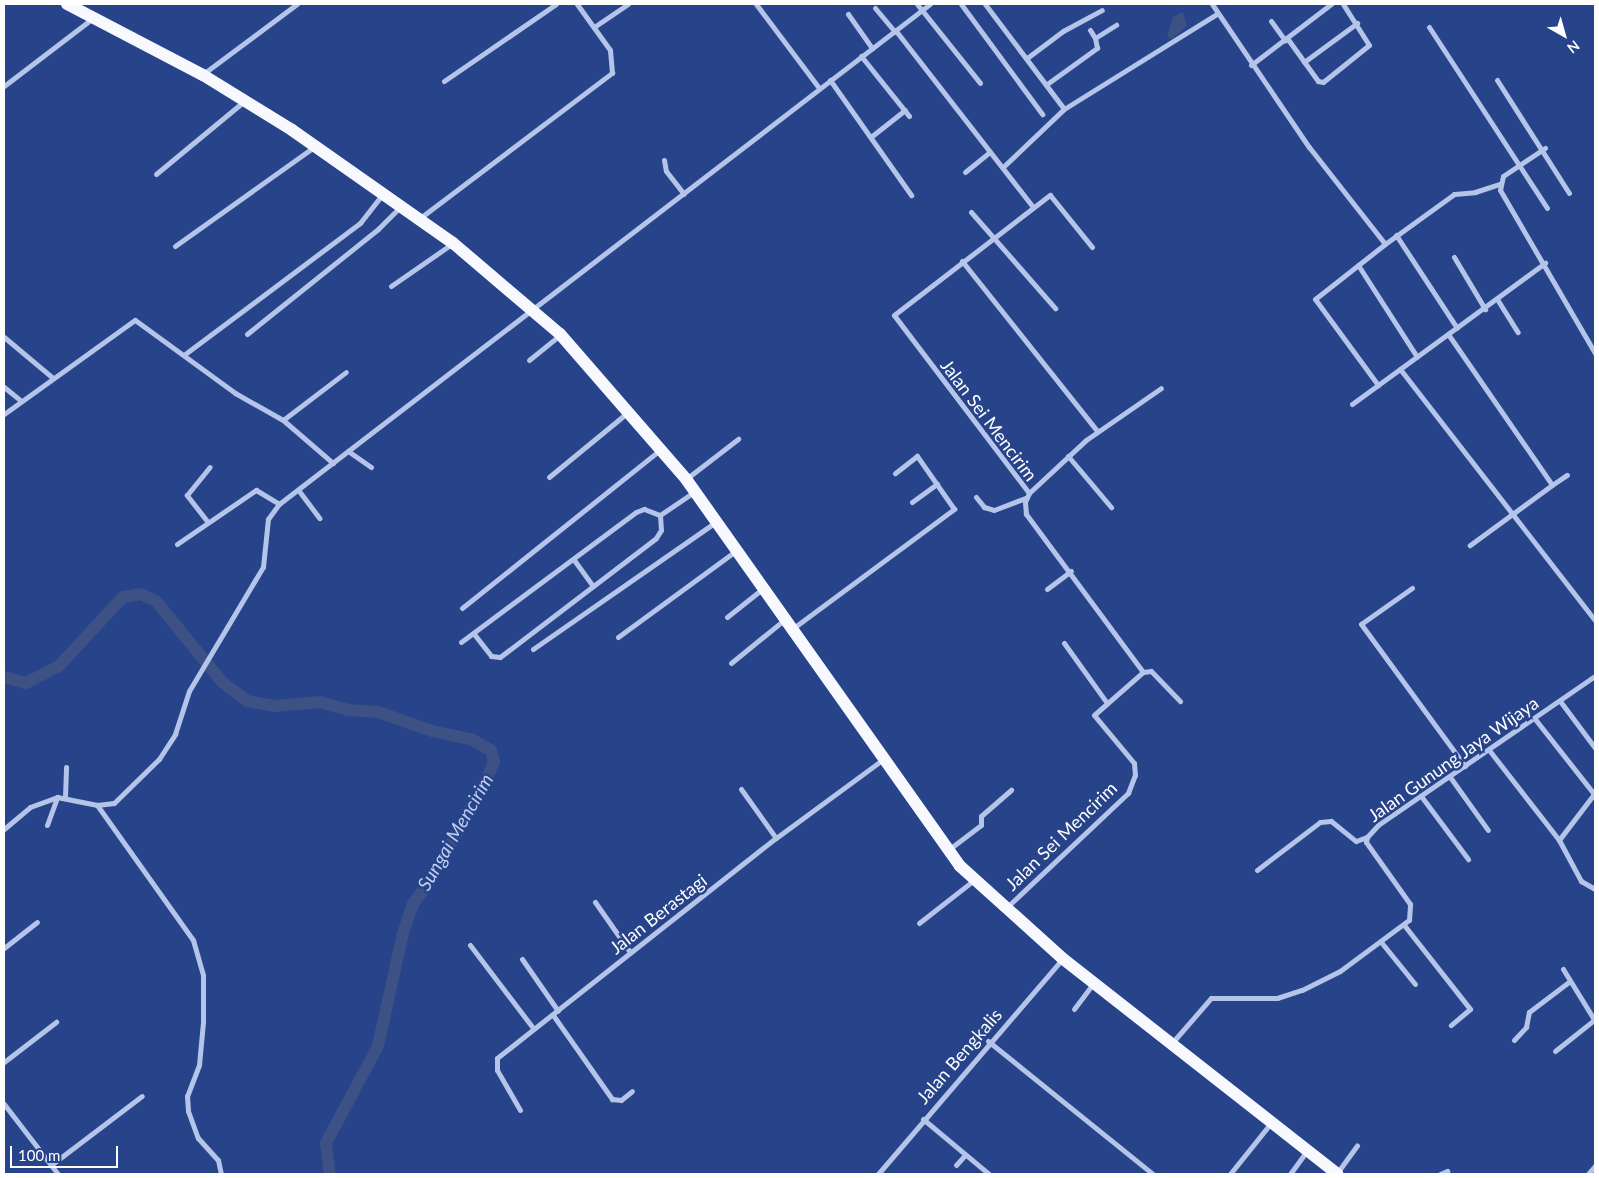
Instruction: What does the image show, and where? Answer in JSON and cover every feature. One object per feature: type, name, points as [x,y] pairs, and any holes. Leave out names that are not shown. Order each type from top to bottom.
[{"type":"main road","points":[[67,4],[96,16],[246,100],[382,195],[420,218],[453,243],[560,334],[686,480],[734,552],[882,760],[948,850],[974,880],[1062,958],[1270,1124],[1337,1174]]},
{"type":"street","points":[[202,75],[297,4]]},
{"type":"street","points":[[444,81],[556,4]]},
{"type":"street","points":[[420,218],[500,155],[612,73],[614,58],[577,4]]},
{"type":"street","points":[[594,27],[628,4]]},
{"type":"street","points":[[756,4],[819,88]]},
{"type":"street","points":[[917,4],[980,84]]},
{"type":"street","points":[[4,829],[30,807],[57,797],[65,797],[97,805],[120,799],[159,759],[175,734],[189,691],[263,567],[268,519],[279,504],[299,491],[530,308],[684,194],[930,4]]},
{"type":"street","points":[[961,4],[1042,114]]},
{"type":"street","points":[[985,4],[1064,109]]},
{"type":"street","points":[[1212,4],[1251,65],[1385,244]]},
{"type":"street","points":[[1251,65],[1331,4]]},
{"type":"street","points":[[1271,21],[1320,83],[1367,50],[1369,41],[1342,4]]},
{"type":"street","points":[[875,8],[1003,167],[1032,206]]},
{"type":"street","points":[[1027,58],[1063,31],[1102,10]]},
{"type":"street","points":[[1003,167],[1064,109],[1218,13]]},
{"type":"street","points":[[848,14],[872,48]]},
{"type":"street","points":[[4,86],[96,16]]},
{"type":"street","points":[[1304,62],[1357,23]]},
{"type":"street","points":[[1095,38],[1116,25]]},
{"type":"street","points":[[1429,27],[1521,164],[1547,208]]},
{"type":"street","points":[[1047,84],[1097,48],[1095,38],[1090,30]]},
{"type":"street","points":[[862,56],[910,116]]},
{"type":"street","points":[[830,80],[872,136]]},
{"type":"street","points":[[1497,80],[1544,149],[1569,193]]},
{"type":"street","points":[[156,174],[246,100]]},
{"type":"street","points":[[905,110],[872,136],[870,141],[911,196]]},
{"type":"street","points":[[176,246],[314,147]]},
{"type":"street","points":[[1378,385],[1315,299],[1396,235],[1454,194],[1500,184],[1521,164],[1544,149]]},
{"type":"street","points":[[965,172],[990,152]]},
{"type":"street","points":[[664,160],[666,171],[684,194]]},
{"type":"street","points":[[1500,184],[1503,196],[1545,263],[1595,353]]},
{"type":"street","points":[[184,354],[360,223],[382,195]]},
{"type":"street","name":"Jalan Sei Mencirim","points":[[1006,909],[1119,804],[1134,778],[1132,759],[1094,715],[1143,672],[1071,571],[1026,514],[1028,495],[894,318],[896,311],[996,236],[1032,206],[1054,196],[1092,247]]},
{"type":"street","points":[[247,334],[378,230],[401,206]]},
{"type":"street","points":[[971,212],[996,236],[1055,308]]},
{"type":"street","points":[[1396,235],[1457,328]]},
{"type":"street","points":[[391,286],[453,243]]},
{"type":"street","points":[[1454,257],[1485,308]]},
{"type":"street","points":[[962,261],[1097,431]]},
{"type":"street","points":[[1352,404],[1545,263]]},
{"type":"street","points":[[1358,265],[1417,357]]},
{"type":"street","points":[[1497,299],[1518,332]]},
{"type":"street","points":[[4,414],[135,320],[235,392],[283,420],[333,463]]},
{"type":"street","points":[[529,360],[560,334]]},
{"type":"street","points":[[1448,334],[1552,485]]},
{"type":"street","points":[[4,337],[53,378]]},
{"type":"street","points":[[1400,369],[1511,515],[1595,620]]},
{"type":"street","points":[[283,420],[346,372]]},
{"type":"street","points":[[4,387],[21,401]]},
{"type":"street","points":[[976,496],[989,510],[1028,495],[1097,431],[1161,388]]},
{"type":"street","points":[[549,477],[628,412]]},
{"type":"street","points":[[686,480],[738,439]]},
{"type":"street","points":[[462,608],[661,450]]},
{"type":"street","points":[[348,451],[371,467]]},
{"type":"street","points":[[731,663],[954,509],[917,456],[895,473]]},
{"type":"street","points":[[1068,456],[1111,507]]},
{"type":"street","points":[[207,522],[187,495],[210,467]]},
{"type":"street","points":[[1470,545],[1567,475]]},
{"type":"street","points":[[912,502],[937,484]]},
{"type":"street","points":[[177,544],[256,490],[279,504]]},
{"type":"street","points":[[299,491],[319,518]]},
{"type":"street","points":[[660,515],[694,492]]},
{"type":"street","points":[[461,642],[574,560],[636,512],[644,509],[660,515]]},
{"type":"street","points":[[474,634],[496,658],[656,538],[661,530],[660,515]]},
{"type":"street","points":[[533,649],[714,522]]},
{"type":"street","points":[[618,638],[734,552]]},
{"type":"street","points":[[574,560],[593,586]]},
{"type":"street","points":[[1047,589],[1071,571]]},
{"type":"street","points":[[1412,588],[1361,624],[1465,766]]},
{"type":"street","points":[[727,617],[761,590]]},
{"type":"street","points":[[1064,643],[1107,703]]},
{"type":"street","points":[[1143,672],[1151,671],[1180,701]]},
{"type":"street","name":"Jalan Gunung Jaya Wijaya","points":[[1404,925],[1412,913],[1410,904],[1366,842],[1367,837],[1421,796],[1560,702],[1595,676]]},
{"type":"street","points":[[1560,702],[1595,748]]},
{"type":"street","points":[[1535,719],[1594,794],[1560,840]]},
{"type":"street","points":[[1489,750],[1560,840],[1581,881],[1595,889]]},
{"type":"street","name":"Jalan Berastagi","points":[[520,1110],[496,1061],[533,1028],[555,1013],[776,838],[882,760]]},
{"type":"street","points":[[65,797],[66,767]]},
{"type":"street","points":[[1450,776],[1488,830]]},
{"type":"street","points":[[741,789],[776,838]]},
{"type":"street","points":[[948,850],[980,825],[981,816],[1011,790]]},
{"type":"street","points":[[1421,796],[1468,859]]},
{"type":"street","points":[[47,825],[57,797]]},
{"type":"street","points":[[97,805],[193,940],[203,975],[203,1022],[199,1065],[187,1096],[188,1111],[198,1138],[218,1160],[221,1174]]},
{"type":"street","points":[[1257,870],[1320,822],[1331,821],[1356,841],[1367,837]]},
{"type":"street","points":[[919,923],[974,880]]},
{"type":"street","points":[[595,902],[630,952]]},
{"type":"street","points":[[4,948],[37,922]]},
{"type":"street","points":[[1171,1044],[1211,998],[1277,998],[1302,990],[1340,971],[1404,925],[1470,1010],[1450,1025]]},
{"type":"street","points":[[1381,942],[1415,984]]},
{"type":"street","points":[[470,945],[533,1028]]},
{"type":"street","name":"Jalan Bengkalis","points":[[880,1174],[988,1041],[1062,958]]},
{"type":"street","points":[[522,959],[612,1099],[621,1100],[632,1091]]},
{"type":"street","points":[[1555,1051],[1595,1020],[1563,969]]},
{"type":"street","points":[[1514,1040],[1526,1027],[1529,1012],[1570,981]]},
{"type":"street","points":[[1074,1009],[1094,982]]},
{"type":"street","points":[[4,1062],[56,1022]]},
{"type":"street","points":[[988,1041],[1153,1174]]},
{"type":"street","points":[[51,1165],[142,1096]]},
{"type":"street","points":[[4,1104],[58,1174]]},
{"type":"street","points":[[923,1119],[989,1174]]},
{"type":"street","points":[[1230,1174],[1270,1124]]},
{"type":"street","points":[[1337,1174],[1357,1145]]},
{"type":"street","points":[[1290,1174],[1306,1152]]},
{"type":"street","points":[[956,1165],[965,1155]]},
{"type":"street","points":[[1588,1174],[1595,1166]]},
{"type":"street","points":[[1440,1174],[1447,1171]]},
{"type":"water","points":[[1183,12],[1187,26],[1172,39],[1167,37],[1173,17]]},
{"type":"waterway","name":"Sungai Mencirim","points":[[4,677],[26,683],[59,666],[123,597],[141,594],[156,601],[222,682],[247,701],[275,706],[320,702],[348,710],[378,712],[432,731],[471,739],[491,750],[494,762],[486,780],[434,875],[413,904],[403,933],[378,1046],[326,1143],[330,1174]]}]
